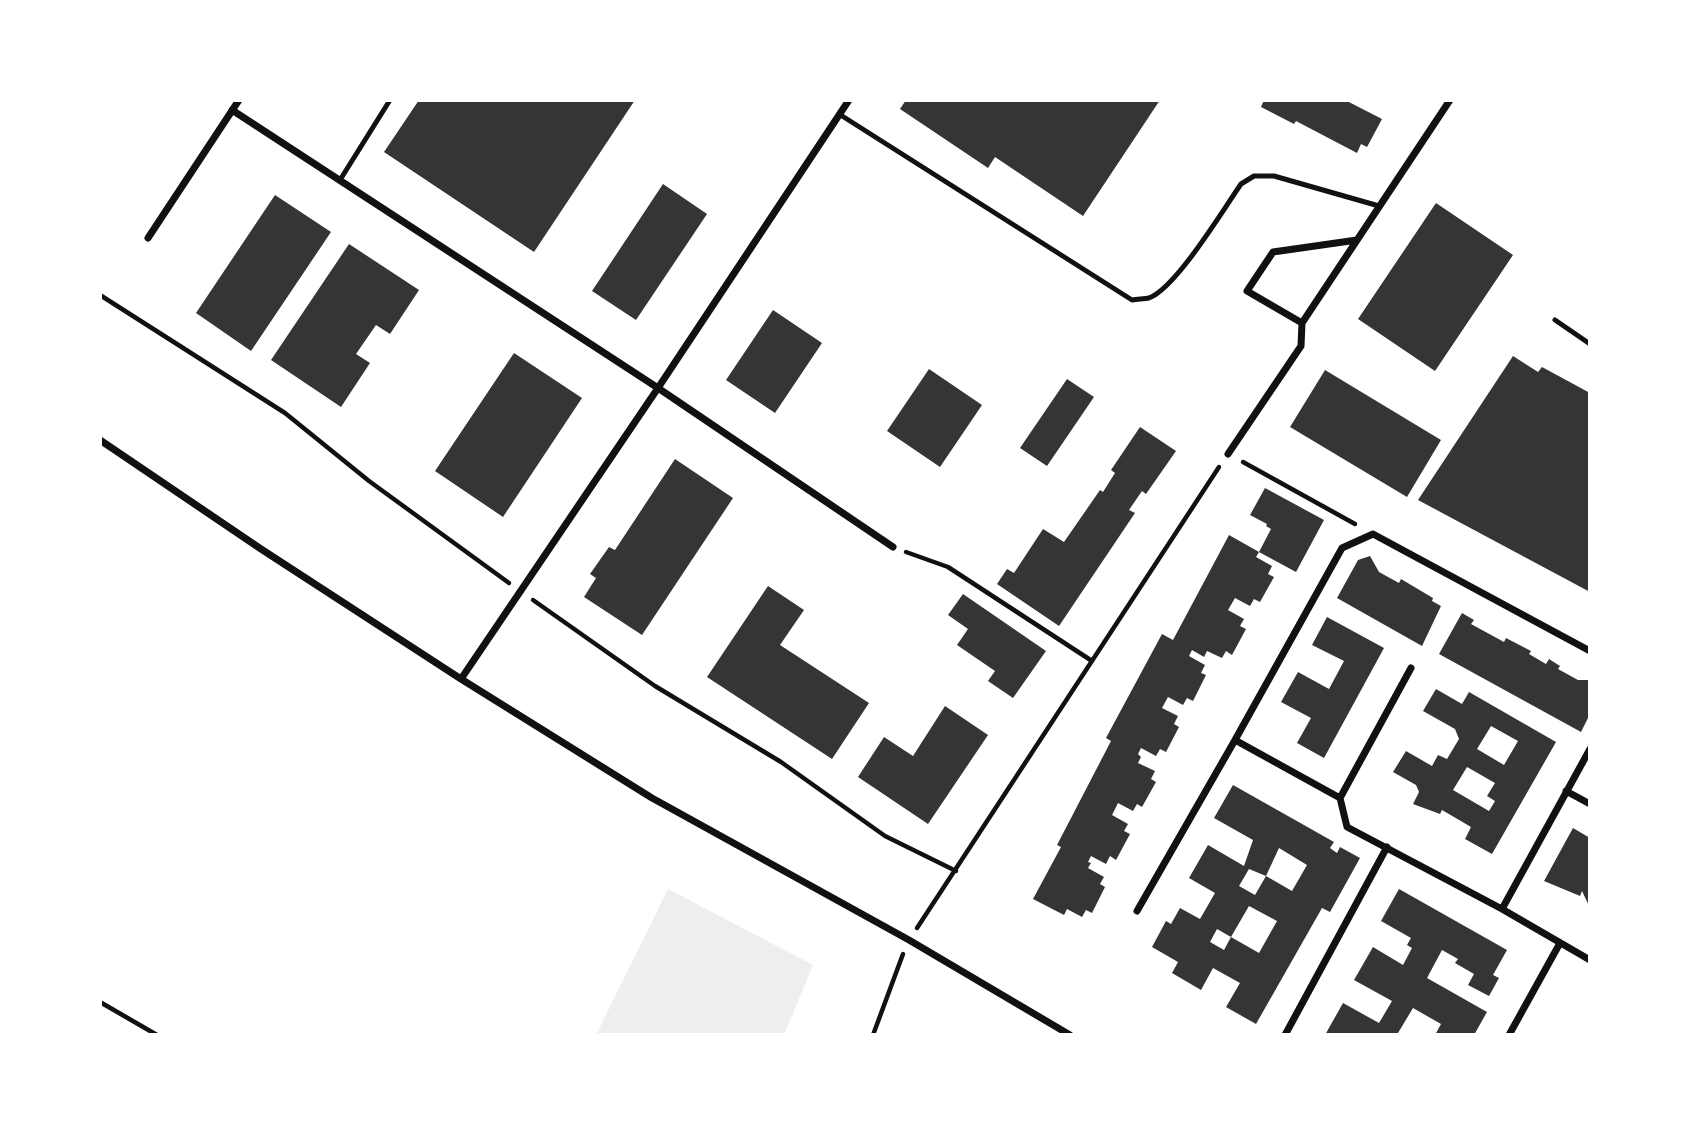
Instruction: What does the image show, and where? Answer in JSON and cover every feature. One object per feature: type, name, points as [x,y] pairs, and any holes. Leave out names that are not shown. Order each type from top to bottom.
[{"type":"street","points":[[148,237],[239,100]]},
{"type":"street","points":[[461,679],[849,100]]},
{"type":"street","points":[[1228,454],[1301,346],[1302,323],[1450,100]]},
{"type":"street","points":[[232,110],[658,388],[893,547]]},
{"type":"street","points":[[1302,323],[1247,291],[1273,252],[1357,240]]},
{"type":"street","points":[[100,440],[261,549],[652,799],[909,940],[1070,1035]]},
{"type":"street","points":[[1137,911],[1342,548],[1373,534],[1590,651]]},
{"type":"street","points":[[1411,668],[1340,798],[1348,827],[1502,909],[1590,960]]},
{"type":"street","points":[[1235,740],[1340,798]]},
{"type":"street","points":[[1502,909],[1590,750]]},
{"type":"street","points":[[1566,791],[1590,804]]},
{"type":"street","points":[[1285,1035],[1387,847]]},
{"type":"street","points":[[1509,1035],[1560,943]]},
{"type":"lane","points":[[340,180],[390,100]]},
{"type":"lane","points":[[839,114],[1132,300],[1149,298],[1164,288],[1241,184],[1254,176],[1275,176],[1379,206]]},
{"type":"lane","points":[[1555,320],[1590,344]]},
{"type":"path","points":[[873,1035],[909,940],[1228,454],[1373,534]]},
{"type":"path","points":[[893,547],[948,567],[1092,661]]},
{"type":"path","points":[[100,1002],[158,1035]]},
{"type":"shaded area","points":[[668,889],[813,965],[784,1035],[596,1035]]},
{"type":"building","points":[[419,100],[635,100],[534,252],[384,152]]},
{"type":"building","points":[[906,100],[1160,100],[1083,216],[995,157],[988,168],[900,109]]},
{"type":"building","points":[[1264,100],[1345,100],[1382,119],[1367,147],[1361,144],[1357,153],[1296,121],[1294,124],[1261,107]]},
{"type":"building","points":[[663,184],[707,214],[636,320],[592,291]]},
{"type":"building","points":[[275,195],[331,232],[251,351],[196,313]]},
{"type":"building","points":[[1436,203],[1513,255],[1435,371],[1358,319]]},
{"type":"building","points":[[349,244],[419,290],[390,334],[376,325],[356,354],[370,363],[341,407],[271,360]]},
{"type":"building","points":[[773,310],[822,343],[775,413],[726,380]]},
{"type":"building","points":[[514,353],[582,398],[503,517],[435,471]]},
{"type":"building","points":[[1513,356],[1538,372],[1542,367],[1590,393],[1590,592],[1418,500]]},
{"type":"building","points":[[929,369],[982,405],[940,467],[887,431]]},
{"type":"building","points":[[1325,370],[1441,440],[1407,497],[1290,427]]},
{"type":"building","points":[[1067,379],[1094,397],[1047,466],[1020,448]]},
{"type":"building","points":[[1140,427],[1176,451],[1146,494],[1142,491],[1129,510],[1135,513],[1059,626],[997,584],[1007,569],[1014,573],[1043,529],[1064,542],[1100,490],[1103,492],[1115,473],[1111,470]]},
{"type":"building","points":[[675,459],[733,498],[642,635],[584,597],[596,578],[590,574],[609,547],[615,550]]},
{"type":"building","points":[[1265,488],[1324,520],[1296,572],[1259,552],[1271,529],[1250,515]]},
{"type":"building","points":[[1229,535],[1259,552],[1256,557],[1272,566],[1268,574],[1274,577],[1260,602],[1254,599],[1250,606],[1235,598],[1228,610],[1244,619],[1240,626],[1246,629],[1232,655],[1226,651],[1222,658],[1207,651],[1204,657],[1192,650],[1189,656],[1205,665],[1201,673],[1206,675],[1193,701],[1187,698],[1183,705],[1168,697],[1162,708],[1178,716],[1174,724],[1179,727],[1166,752],[1160,749],[1156,756],[1141,748],[1138,754],[1141,757],[1138,763],[1155,771],[1151,779],[1156,782],[1142,807],[1137,804],[1133,811],[1118,803],[1112,815],[1128,824],[1124,831],[1130,834],[1116,860],[1110,856],[1106,864],[1091,856],[1088,862],[1091,863],[1088,868],[1104,877],[1100,884],[1105,887],[1092,913],[1086,910],[1082,917],[1067,909],[1064,915],[1033,899],[1061,847],[1057,845],[1111,741],[1106,738],[1162,634],[1173,640]]},
{"type":"building","points":[[1370,556],[1379,572],[1399,583],[1401,579],[1433,598],[1432,601],[1441,606],[1422,646],[1337,598],[1358,560]]},
{"type":"building","points":[[768,586],[804,610],[780,645],[869,703],[832,759],[707,677]]},
{"type":"building","points":[[963,594],[1046,651],[1013,698],[988,681],[995,671],[957,645],[968,629],[948,615]]},
{"type":"building","points":[[1462,613],[1474,620],[1471,624],[1504,642],[1506,638],[1531,651],[1529,654],[1546,664],[1549,659],[1560,666],[1558,669],[1578,680],[1590,680],[1590,714],[1581,732],[1439,654]]},
{"type":"building","points":[[1327,617],[1384,648],[1324,758],[1297,743],[1311,718],[1281,702],[1298,672],[1329,689],[1344,661],[1312,645]]},
{"type":"building","points":[[1436,689],[1462,704],[1469,692],[1556,742],[1492,854],[1465,839],[1471,827],[1442,810],[1440,814],[1413,804],[1419,792],[1416,785],[1393,772],[1406,751],[1432,766],[1438,755],[1447,759],[1459,739],[1455,729],[1423,711]],"holes":[[[1491,726],[1518,741],[1504,765],[1477,749]],[[1467,767],[1495,783],[1487,796],[1495,801],[1489,811],[1453,790]]]},
{"type":"building","points":[[945,706],[988,735],[928,824],[858,777],[884,737],[913,756]]},
{"type":"building","points":[[1233,785],[1334,842],[1330,848],[1337,853],[1340,847],[1360,858],[1330,912],[1322,908],[1256,1024],[1226,1007],[1240,983],[1213,968],[1201,990],[1172,973],[1178,962],[1152,947],[1166,921],[1171,924],[1180,908],[1200,919],[1215,893],[1189,878],[1208,845],[1244,866],[1253,840],[1214,818]],"holes":[[[1279,848],[1307,865],[1292,891],[1266,876]],[[1249,869],[1266,876],[1255,895],[1239,886]],[[1249,906],[1277,921],[1259,953],[1231,937]],[[1217,929],[1231,937],[1224,950],[1210,942]]]},
{"type":"building","points":[[1573,828],[1590,838],[1590,908],[1582,891],[1580,896],[1544,881]]},
{"type":"building","points":[[1399,889],[1507,950],[1493,975],[1499,978],[1489,996],[1468,985],[1474,974],[1455,963],[1458,959],[1442,950],[1427,978],[1487,1012],[1474,1035],[1435,1035],[1441,1024],[1413,1008],[1398,1033],[1402,1035],[1325,1035],[1343,1003],[1379,1023],[1392,1001],[1354,980],[1373,947],[1403,965],[1412,948],[1407,945],[1411,938],[1381,921]]}]
